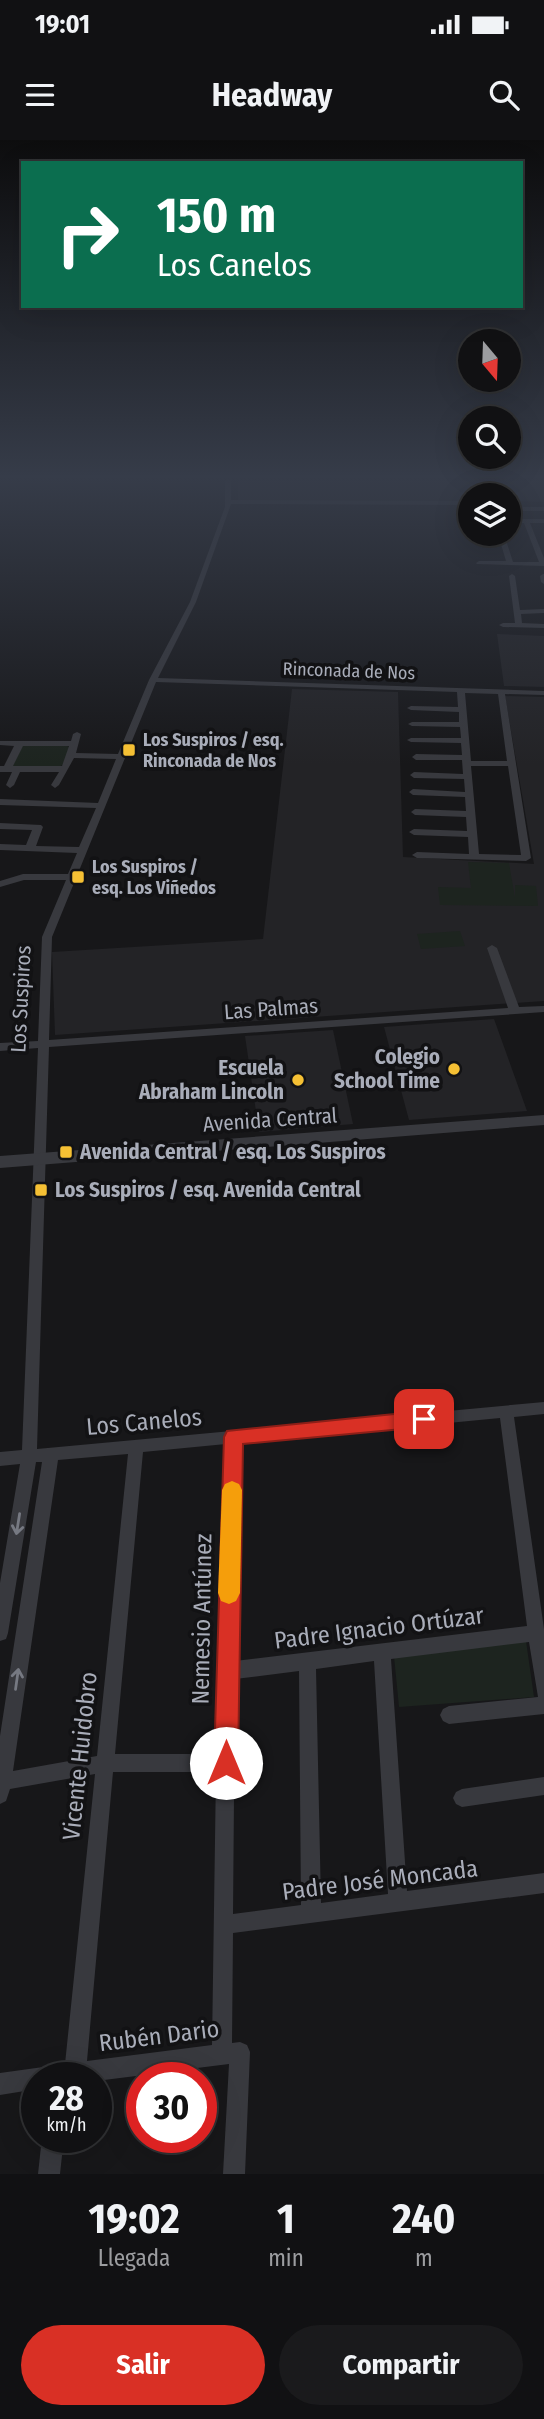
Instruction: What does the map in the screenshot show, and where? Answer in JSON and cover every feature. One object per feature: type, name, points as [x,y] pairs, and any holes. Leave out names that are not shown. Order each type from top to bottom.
[{"type":"street","name":"Los Suspiros","points":[[0,1633],[29,1456],[45,946],[69,881],[153,680],[193,602],[202,575]]},
{"type":"street","points":[[512,576],[519,625]]},
{"type":"street","points":[[519,612],[544,611]]},
{"type":"street","points":[[503,625],[544,626]]},
{"type":"street","name":"Rinconada de Nos","points":[[153,680],[544,693]]},
{"type":"street","points":[[461,690],[474,856]]},
{"type":"street","points":[[417,855],[526,858],[501,691]]},
{"type":"street","points":[[411,708],[462,710]]},
{"type":"street","points":[[412,724],[463,725]]},
{"type":"street","points":[[55,785],[68,762],[77,734]]},
{"type":"street","points":[[411,740],[464,741]]},
{"type":"street","points":[[0,743],[74,744]]},
{"type":"street","points":[[10,785],[8,769],[20,743]]},
{"type":"street","points":[[416,757],[511,764]]},
{"type":"street","points":[[8,769],[68,762],[121,760]]},
{"type":"street","points":[[414,775],[468,777]]},
{"type":"street","points":[[413,792],[470,795]]},
{"type":"street","points":[[0,802],[101,806]]},
{"type":"street","points":[[415,813],[471,814]]},
{"type":"street","points":[[0,826],[38,827],[30,848]]},
{"type":"street","points":[[414,832],[472,834]]},
{"type":"street","points":[[0,847],[82,850]]},
{"type":"street","points":[[0,884],[69,881]]},
{"type":"street","points":[[492,948],[515,1011]]},
{"type":"street","name":"Las Palmas","points":[[0,1047],[544,1009]]},
{"type":"street","name":"Avenida Central","points":[[0,1161],[544,1120]]},
{"type":"street","name":"Los Canelos","points":[[0,1459],[544,1408]]},
{"type":"street","points":[[506,1411],[544,1691]]},
{"type":"street","name":"Nemesio Antúnez","points":[[234,1437],[226,1671],[223,1925],[231,2053],[234,2174]]},
{"type":"street","name":"Vicente Huidobro","points":[[62,2062],[106,1763],[136,1445]]},
{"type":"street","points":[[51,1454],[1,1786],[106,1763],[226,1763]]},
{"type":"street","name":"Padre Ignacio Ortúzar","points":[[226,1671],[537,1633]]},
{"type":"street","points":[[382,1652],[398,1902]]},
{"type":"street","points":[[307,1662],[311,1913]]},
{"type":"street","points":[[449,1715],[544,1705]]},
{"type":"street","points":[[462,1798],[544,1786]]},
{"type":"street","name":"Padre José Moncada","points":[[223,1925],[544,1883]]},
{"type":"street","name":"Rubén Dario","points":[[197,2062],[231,2053]]},
{"type":"street","points":[[0,2084],[21,2081]]},
{"type":"street","points":[[49,2174],[51,2153]]},
{"type":"shaded area","points":[[497,634],[544,636],[544,687],[504,686]]},
{"type":"shaded area","points":[[292,689],[398,692],[403,857],[534,864],[505,696],[544,697],[544,1001],[55,1035],[52,952],[263,939]]},
{"type":"shaded area","points":[[23,745],[69,747],[64,764],[59,767],[12,767]]},
{"type":"shaded area","points":[[468,862],[509,863],[515,898],[515,885],[536,886],[538,906],[440,905],[438,887],[471,888]]},
{"type":"shaded area","points":[[460,931],[465,946],[421,949],[417,934]]},
{"type":"shaded area","name":"Colegio School Time","points":[[494,1019],[527,1111],[409,1120],[384,1027]]},
{"type":"shaded area","name":"Escuela Abraham Lincoln","points":[[333,1030],[353,1124],[259,1132],[245,1036]]},
{"type":"shaded area","points":[[526,1641],[534,1697],[399,1707],[394,1656]]},
{"type":"slow traffic","points":[[229,1593],[232,1490]]},
{"type":"place","name":"Los Suspiros / esq. Rinconada de Nos","points":[[129,750]]},
{"type":"place","name":"Los Suspiros / esq. Los Viñedos","points":[[78,877]]},
{"type":"place","name":"Colegio School Time","points":[[454,1069]]},
{"type":"place","name":"Escuela Abraham Lincoln","points":[[298,1080]]},
{"type":"place","name":"Avenida Central / esq. Los Suspiros","points":[[66,1152]]},
{"type":"place","name":"Los Suspiros / esq. Avenida Central","points":[[41,1190]]},
{"type":"route","points":[[226,1763],[226,1671],[234,1437],[424,1419]]}]
